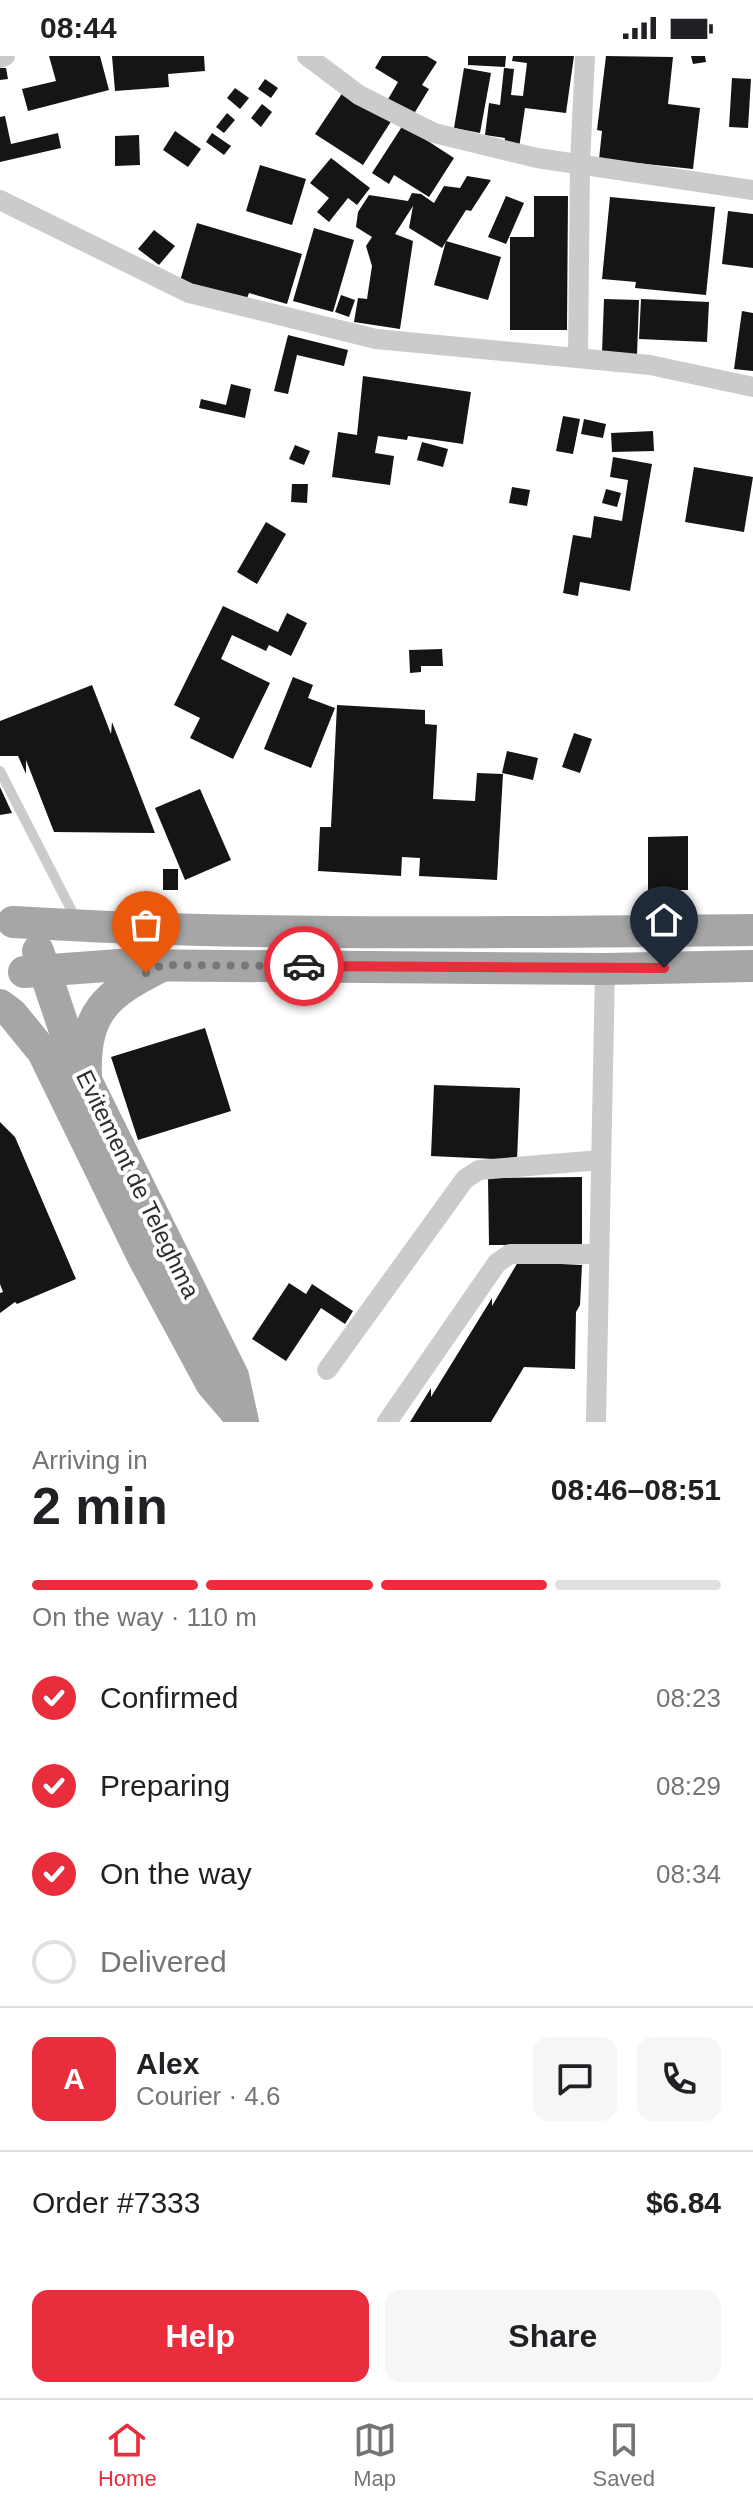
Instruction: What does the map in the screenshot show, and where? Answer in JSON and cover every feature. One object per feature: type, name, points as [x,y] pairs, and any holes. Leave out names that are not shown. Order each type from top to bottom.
[{"type":"main road","points":[[4,923],[406,933],[753,930]]},
{"type":"main road","points":[[4,923],[29,930],[21,969],[163,965],[605,969],[753,966]]},
{"type":"main road","points":[[86,1080],[84,1048],[96,1018],[110,995],[163,965]]},
{"type":"main road","name":"Evitement de Teleghma","points":[[21,969],[6,1010],[43,1052],[143,1257],[211,1383],[243,1421]]},
{"type":"main road","name":"Evitement de Teleghma","points":[[21,969],[68,1040],[233,1376],[243,1421]]},
{"type":"street","points":[[307,56],[359,95],[434,133],[537,158],[753,190]]},
{"type":"street","points":[[578,358],[580,164],[585,56]]},
{"type":"street","points":[[0,200],[189,293],[376,339],[650,365],[753,387]]},
{"type":"street","points":[[596,1422],[605,969]]},
{"type":"street","points":[[327,1370],[465,1179],[479,1170],[601,1160]]},
{"type":"street","points":[[387,1422],[497,1263],[510,1254],[599,1254]]},
{"type":"lane","points":[[0,771],[80,926]]},
{"type":"building","points":[[49,56],[100,56],[109,90],[28,111],[22,89],[56,81]]},
{"type":"building","points":[[112,56],[204,56],[205,71],[168,74],[169,87],[115,91]]},
{"type":"building","points":[[382,56],[427,56],[437,62],[422,85],[429,89],[412,117],[387,101],[398,82],[375,68]]},
{"type":"building","points":[[468,56],[506,56],[505,67],[468,65]]},
{"type":"building","points":[[513,56],[574,56],[566,113],[525,108],[519,148],[504,146],[505,138],[485,135],[489,103],[500,105],[504,68],[514,69],[511,95],[523,96],[527,63],[512,61]]},
{"type":"building","points":[[606,56],[673,57],[668,104],[700,108],[693,169],[599,159],[602,131],[597,130]]},
{"type":"building","points":[[691,56],[705,56],[706,62],[693,64]]},
{"type":"building","points":[[0,68],[6,68],[8,79],[0,80]]},
{"type":"building","points":[[464,68],[491,73],[480,133],[454,128]]},
{"type":"building","points":[[732,78],[751,79],[748,128],[729,127]]},
{"type":"building","points":[[265,79],[278,88],[271,98],[258,89]]},
{"type":"building","points":[[235,88],[249,98],[240,109],[227,98]]},
{"type":"building","points":[[345,89],[392,120],[363,165],[315,134]]},
{"type":"building","points":[[262,104],[272,112],[261,127],[251,118]]},
{"type":"building","points":[[227,113],[235,120],[224,133],[216,127]]},
{"type":"building","points":[[5,116],[11,144],[58,133],[61,148],[0,162],[0,117]]},
{"type":"building","points":[[403,125],[454,158],[429,197],[394,175],[389,184],[372,173]]},
{"type":"building","points":[[175,131],[201,149],[188,167],[163,150]]},
{"type":"building","points":[[212,133],[231,146],[224,155],[206,142]]},
{"type":"building","points":[[139,135],[140,165],[115,166],[115,136]]},
{"type":"building","points":[[331,158],[370,188],[357,205],[348,198],[329,222],[317,212],[329,198],[310,183]]},
{"type":"building","points":[[260,165],[306,179],[292,225],[246,211]]},
{"type":"building","points":[[467,176],[491,180],[471,211],[466,210],[442,248],[409,228],[413,206],[395,234],[413,241],[400,329],[354,322],[358,298],[367,299],[372,266],[366,246],[372,237],[356,227],[358,212],[369,195],[408,201],[412,193],[421,194],[434,203],[444,186],[460,188]]},
{"type":"building","points":[[506,196],[524,203],[506,244],[488,237]]},
{"type":"building","points":[[534,196],[568,196],[567,330],[510,330],[510,237],[534,237]]},
{"type":"building","points":[[610,197],[715,207],[706,295],[635,288],[636,282],[602,279]]},
{"type":"building","points":[[728,211],[753,214],[753,268],[722,264]]},
{"type":"building","points":[[197,223],[302,254],[287,304],[249,293],[246,301],[180,281]]},
{"type":"building","points":[[314,228],[354,240],[333,312],[293,301]]},
{"type":"building","points":[[154,230],[175,246],[159,265],[138,249]]},
{"type":"building","points":[[446,241],[501,257],[488,300],[434,285]]},
{"type":"building","points":[[341,295],[355,300],[349,317],[335,312]]},
{"type":"building","points":[[604,299],[639,300],[637,355],[602,353]]},
{"type":"building","points":[[641,299],[709,302],[707,342],[639,339]]},
{"type":"building","points":[[742,311],[753,313],[753,371],[734,369]]},
{"type":"building","points":[[288,335],[348,350],[344,366],[297,355],[288,394],[274,391]]},
{"type":"building","points":[[363,376],[471,392],[463,444],[408,436],[407,440],[378,436],[375,453],[394,456],[390,485],[332,477],[338,432],[357,435]]},
{"type":"building","points":[[231,384],[251,389],[245,418],[199,408],[201,399],[226,405]]},
{"type":"building","points":[[563,416],[580,419],[573,454],[556,451]]},
{"type":"building","points":[[584,419],[606,424],[603,438],[581,434]]},
{"type":"building","points":[[653,431],[654,451],[612,452],[611,433]]},
{"type":"building","points":[[422,442],[448,449],[443,467],[417,460]]},
{"type":"building","points":[[295,445],[310,451],[304,465],[289,459]]},
{"type":"building","points":[[613,457],[652,464],[630,591],[580,582],[578,596],[563,593],[573,535],[591,538],[594,516],[622,521],[628,480],[610,477]]},
{"type":"building","points":[[694,467],[753,477],[744,532],[685,522]]},
{"type":"building","points":[[292,484],[308,484],[307,503],[291,502]]},
{"type":"building","points":[[512,487],[530,490],[527,506],[509,503]]},
{"type":"building","points":[[606,489],[621,493],[617,507],[602,503]]},
{"type":"building","points":[[266,522],[286,534],[257,584],[237,572]]},
{"type":"building","points":[[223,606],[278,632],[287,613],[307,623],[291,656],[269,645],[266,651],[232,635],[221,659],[270,683],[233,759],[190,738],[200,718],[174,705]]},
{"type":"building","points":[[442,649],[443,666],[421,666],[421,672],[410,673],[409,650]]},
{"type":"building","points":[[293,677],[313,685],[308,698],[335,708],[311,768],[264,749]]},
{"type":"building","points":[[92,685],[111,734],[112,722],[155,833],[54,832],[26,760],[26,774],[18,756],[0,756],[0,721]]},
{"type":"building","points":[[337,705],[425,710],[425,724],[437,725],[433,799],[475,801],[477,773],[503,774],[497,880],[419,876],[420,858],[402,857],[401,876],[318,871],[320,827],[331,827]]},
{"type":"building","points":[[574,733],[592,739],[580,773],[562,767]]},
{"type":"building","points":[[507,751],[538,758],[533,780],[502,773]]},
{"type":"building","points":[[0,787],[12,813],[0,815]]},
{"type":"building","points":[[200,789],[231,860],[185,880],[155,808]]},
{"type":"building","points":[[688,836],[688,890],[648,890],[648,837]]},
{"type":"building","points":[[163,869],[178,869],[178,890],[163,890]]},
{"type":"building","points":[[205,1028],[231,1111],[138,1140],[111,1057]]},
{"type":"building","points":[[434,1085],[520,1088],[517,1160],[431,1156]]},
{"type":"building","points":[[0,1122],[15,1137],[76,1279],[17,1304],[15,1302],[0,1313],[0,1293],[3,1292],[0,1284]]},
{"type":"building","points":[[582,1177],[582,1245],[489,1245],[488,1178]]},
{"type":"building","points":[[518,1262],[582,1265],[580,1305],[576,1312],[575,1369],[524,1367],[491,1422],[410,1422],[431,1388],[431,1397]]},
{"type":"building","points":[[289,1283],[306,1294],[312,1284],[353,1311],[345,1324],[321,1308],[286,1361],[252,1339]]},
{"type":"way so far","points":[[146,973],[163,965],[304,966]]},
{"type":"route","points":[[304,966],[664,968]]}]
